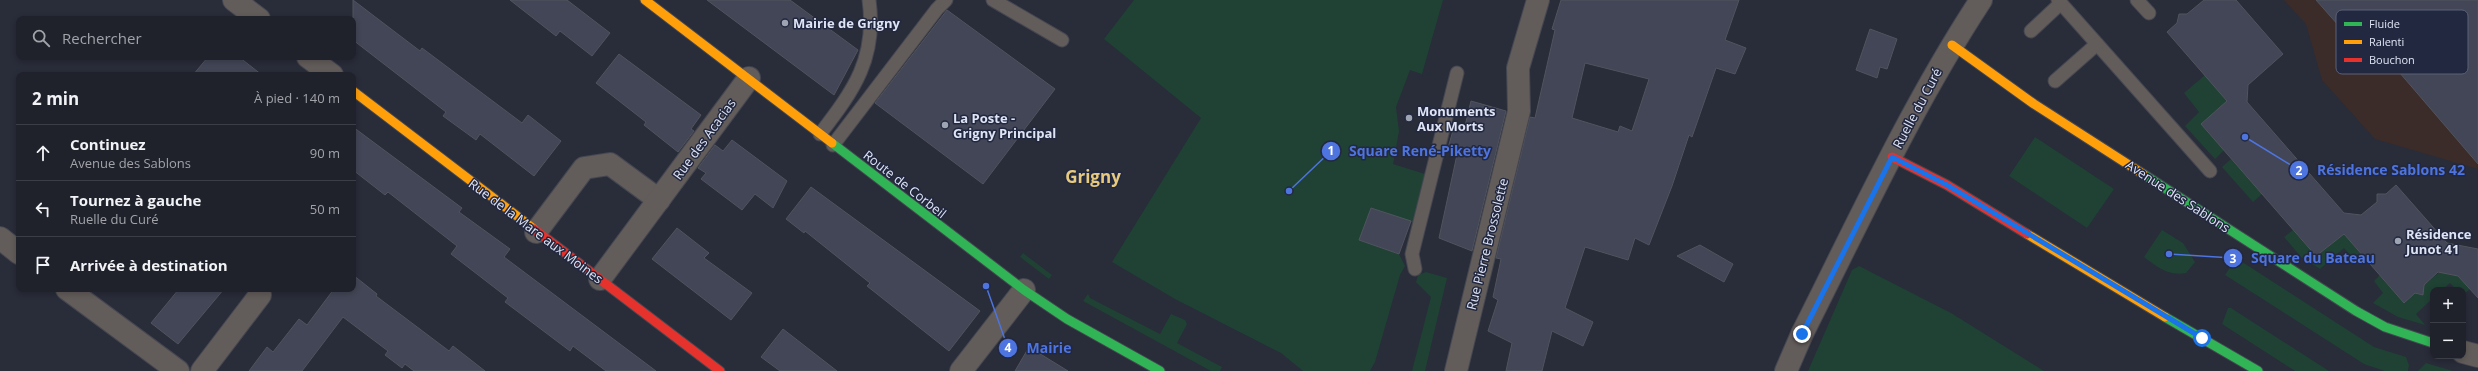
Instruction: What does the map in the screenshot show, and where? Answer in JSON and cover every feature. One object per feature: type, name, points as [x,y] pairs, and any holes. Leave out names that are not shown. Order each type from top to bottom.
[{"type":"street","points":[[234,0],[255,16]]},
{"type":"street","name":"Route de Corbeil","points":[[645,0],[1024,290],[1067,319],[1160,371]]},
{"type":"street","name":"Rue Pierre Brossolette","points":[[1456,371],[1519,111],[1518,68],[1538,0]]},
{"type":"street","name":"Ruelle du Curé","points":[[1786,371],[1802,334],[1892,157],[1952,45],[1981,0]]},
{"type":"street","name":"Avenue des Sablons","points":[[1952,45],[1971,56],[2034,104],[2356,311],[2385,327],[2430,342]]},
{"type":"street","points":[[312,60],[328,72]]},
{"type":"street","name":"Rue des Acacias","points":[[600,279],[748,78]]},
{"type":"street","name":"Rue de la Mare aux Moines","points":[[356,93],[720,371]]},
{"type":"street","points":[[1892,157],[1947,185],[2121,291],[2258,371]]},
{"type":"street","points":[[536,232],[584,168],[610,164],[659,200]]},
{"type":"street","points":[[961,371],[1024,290]]},
{"type":"street","points":[[71,292],[178,371]]},
{"type":"street","points":[[202,371],[260,295]]},
{"type":"street","points":[[2466,353],[2478,356]]},
{"type":"lane","points":[[820,134],[851,93],[869,49],[872,21],[869,0]]},
{"type":"lane","points":[[833,144],[946,0]]},
{"type":"lane","points":[[993,0],[1062,40]]},
{"type":"lane","points":[[2137,0],[2148,13]]},
{"type":"lane","points":[[2030,31],[2060,2],[2210,171]]},
{"type":"lane","points":[[2055,81],[2097,44]]},
{"type":"lane","points":[[1415,269],[1412,254],[1457,73]]},
{"type":"shaded area","points":[[2284,0],[2478,0],[2478,169],[2375,139],[2322,80],[2306,24]]},
{"type":"green space","points":[[1134,0],[1443,0],[1422,74],[1410,70],[1396,107],[1399,131],[1393,164],[1425,174],[1414,223],[1371,208],[1359,240],[1399,254],[1405,266],[1400,275],[1375,362],[1370,371],[1303,371],[1281,353],[1175,299],[1112,262],[1201,118],[1104,39]]},
{"type":"green space","points":[[2205,75],[2227,101],[2201,124],[2224,150],[2215,159],[2185,126],[2199,112],[2184,93]]},
{"type":"green space","points":[[2035,137],[2114,189],[2087,228],[2009,176]]},
{"type":"green space","points":[[2231,159],[2262,194],[2253,202],[2222,167]]},
{"type":"green space","points":[[2162,230],[2183,243],[2195,262],[2186,273],[2179,274],[2168,272],[2159,268],[2144,257]]},
{"type":"green space","points":[[2293,230],[2316,256],[2344,234],[2365,258],[2358,264],[2344,248],[2320,269],[2301,257],[2284,237]]},
{"type":"green space","points":[[1023,253],[1052,275],[1049,279],[1020,257]]},
{"type":"green space","points":[[2236,258],[2374,347],[2406,357],[2409,365],[2408,371],[2385,371],[2364,364],[2225,275]]},
{"type":"green space","points":[[2448,265],[2470,289],[2466,292],[2466,287],[2454,287],[2450,283],[2445,287],[2430,287],[2430,301],[2416,314],[2425,325],[2398,317],[2373,303],[2383,293],[2374,281],[2380,275],[2404,303],[2415,293],[2423,295],[2424,285]]},
{"type":"green space","points":[[1859,266],[1951,313],[2044,371],[1808,371],[1852,270]]},
{"type":"green space","points":[[1426,272],[1447,278],[1425,371],[1412,371],[1431,297],[1416,282],[1418,275]]},
{"type":"green space","points":[[1088,294],[1090,298],[1160,334],[1171,314],[1185,320],[1187,324],[1177,343],[1222,367],[1220,371],[1211,371],[1083,301]]},
{"type":"green space","points":[[2228,308],[2231,308],[2329,371],[2295,371],[2222,324]]},
{"type":"green space","points":[[2426,363],[2453,371],[2418,371]]},
{"type":"building","points":[[353,0],[420,51],[422,48],[522,123],[528,115],[561,141],[534,176],[480,134],[476,140],[443,116],[446,112],[356,42],[356,16],[353,16]]},
{"type":"building","points":[[510,0],[567,0],[610,33],[592,56],[560,31],[556,36]]},
{"type":"building","points":[[707,0],[790,0],[858,50],[834,95]]},
{"type":"building","points":[[1561,0],[1739,0],[1725,40],[1746,48],[1735,74],[1716,68],[1692,137],[1689,135],[1672,186],[1649,245],[1635,238],[1628,260],[1585,247],[1565,308],[1593,322],[1583,346],[1552,331],[1542,371],[1506,371],[1512,343],[1488,331],[1498,300],[1493,297],[1501,259],[1496,258],[1530,117],[1535,118],[1555,30],[1552,29]],"holes":[[[1585,63],[1649,79],[1632,131],[1620,126],[1618,132],[1572,118]]]},
{"type":"building","points":[[2204,0],[2236,0],[2283,54],[2248,85],[2247,102],[2344,213],[2361,215],[2377,202],[2377,194],[2386,194],[2396,185],[2447,243],[2478,249],[2478,298],[2458,276],[2438,272],[2424,285],[2423,295],[2415,293],[2404,303],[2344,234],[2316,256],[2201,124],[2227,101],[2167,32],[2177,23],[2179,14],[2187,14]]},
{"type":"building","points":[[2316,0],[2478,0],[2478,164],[2401,74],[2468,74],[2468,10],[2336,10],[2336,23]]},
{"type":"building","points":[[947,10],[1055,89],[983,184],[875,103]]},
{"type":"building","points":[[1870,29],[1897,39],[1887,69],[1880,67],[1877,78],[1856,70]]},
{"type":"building","points":[[619,54],[701,115],[691,129],[694,131],[678,152],[644,125],[646,122],[596,83]]},
{"type":"building","points":[[206,60],[243,60],[258,72],[196,72]]},
{"type":"building","points":[[1471,101],[1506,111],[1472,251],[1439,238],[1458,150],[1448,148],[1454,127],[1464,130]]},
{"type":"building","points":[[356,129],[462,208],[459,212],[510,249],[504,257],[656,371],[606,371],[573,346],[570,351],[505,302],[508,298],[451,254],[457,246],[388,192],[385,195],[356,172]]},
{"type":"building","points":[[732,140],[787,181],[773,208],[755,194],[742,210],[701,179],[706,173],[698,168],[715,145],[723,151]]},
{"type":"building","points":[[811,187],[980,311],[949,351],[867,286],[870,283],[805,231],[804,233],[786,219]]},
{"type":"building","points":[[1371,208],[1411,221],[1399,254],[1359,240]]},
{"type":"building","points":[[677,228],[709,253],[704,258],[752,293],[731,320],[652,259]]},
{"type":"building","points":[[1700,245],[1733,264],[1724,282],[1677,256]]},
{"type":"building","points":[[356,277],[377,294],[376,296],[449,351],[453,346],[485,371],[414,371],[405,364],[402,368],[385,355],[388,351],[343,317],[302,371],[249,371],[267,347],[273,352],[299,319],[307,325],[332,292],[356,292]]},
{"type":"building","points":[[177,292],[221,292],[178,344],[151,323]]},
{"type":"building","points":[[783,329],[837,371],[780,371],[761,357]]},
{"type":"building","points":[[1029,347],[1068,371],[1015,371]]},
{"type":"traffic: fast","points":[[832,143],[1024,290],[1067,319],[1160,371]]},
{"type":"traffic: fast","points":[[2143,174],[2356,311],[2385,327],[2430,342]]},
{"type":"traffic: fast","points":[[2165,317],[2258,371]]},
{"type":"traffic: slow","points":[[645,0],[832,143]]},
{"type":"traffic: slow","points":[[1952,45],[2034,104],[2143,174]]},
{"type":"traffic: slow","points":[[356,93],[534,229]]},
{"type":"traffic: slow","points":[[2027,234],[2165,317]]},
{"type":"traffic: jam","points":[[1892,157],[1947,185],[2027,234]]},
{"type":"traffic: jam","points":[[534,229],[720,371]]},
{"type":"place","name":"Mairie de Grigny","points":[[785,23]]},
{"type":"place","name":"Monuments Aux Morts","points":[[1409,118]]},
{"type":"place","name":"La Poste - Grigny Principal","points":[[945,125]]},
{"type":"place","name":"Résidence Sablons 42","points":[[2245,137]]},
{"type":"place","name":"Square René-Piketty","points":[[1289,191]]},
{"type":"place","name":"Résidence Junot 41","points":[[2398,241]]},
{"type":"place","name":"Square du Bateau","points":[[2169,254]]},
{"type":"place","name":"Mairie","points":[[986,286]]},
{"type":"district","name":"Grigny","points":[[1093,177]]},
{"type":"route","points":[[1802,334],[1892,157],[1947,185],[2121,291],[2202,338]]}]
